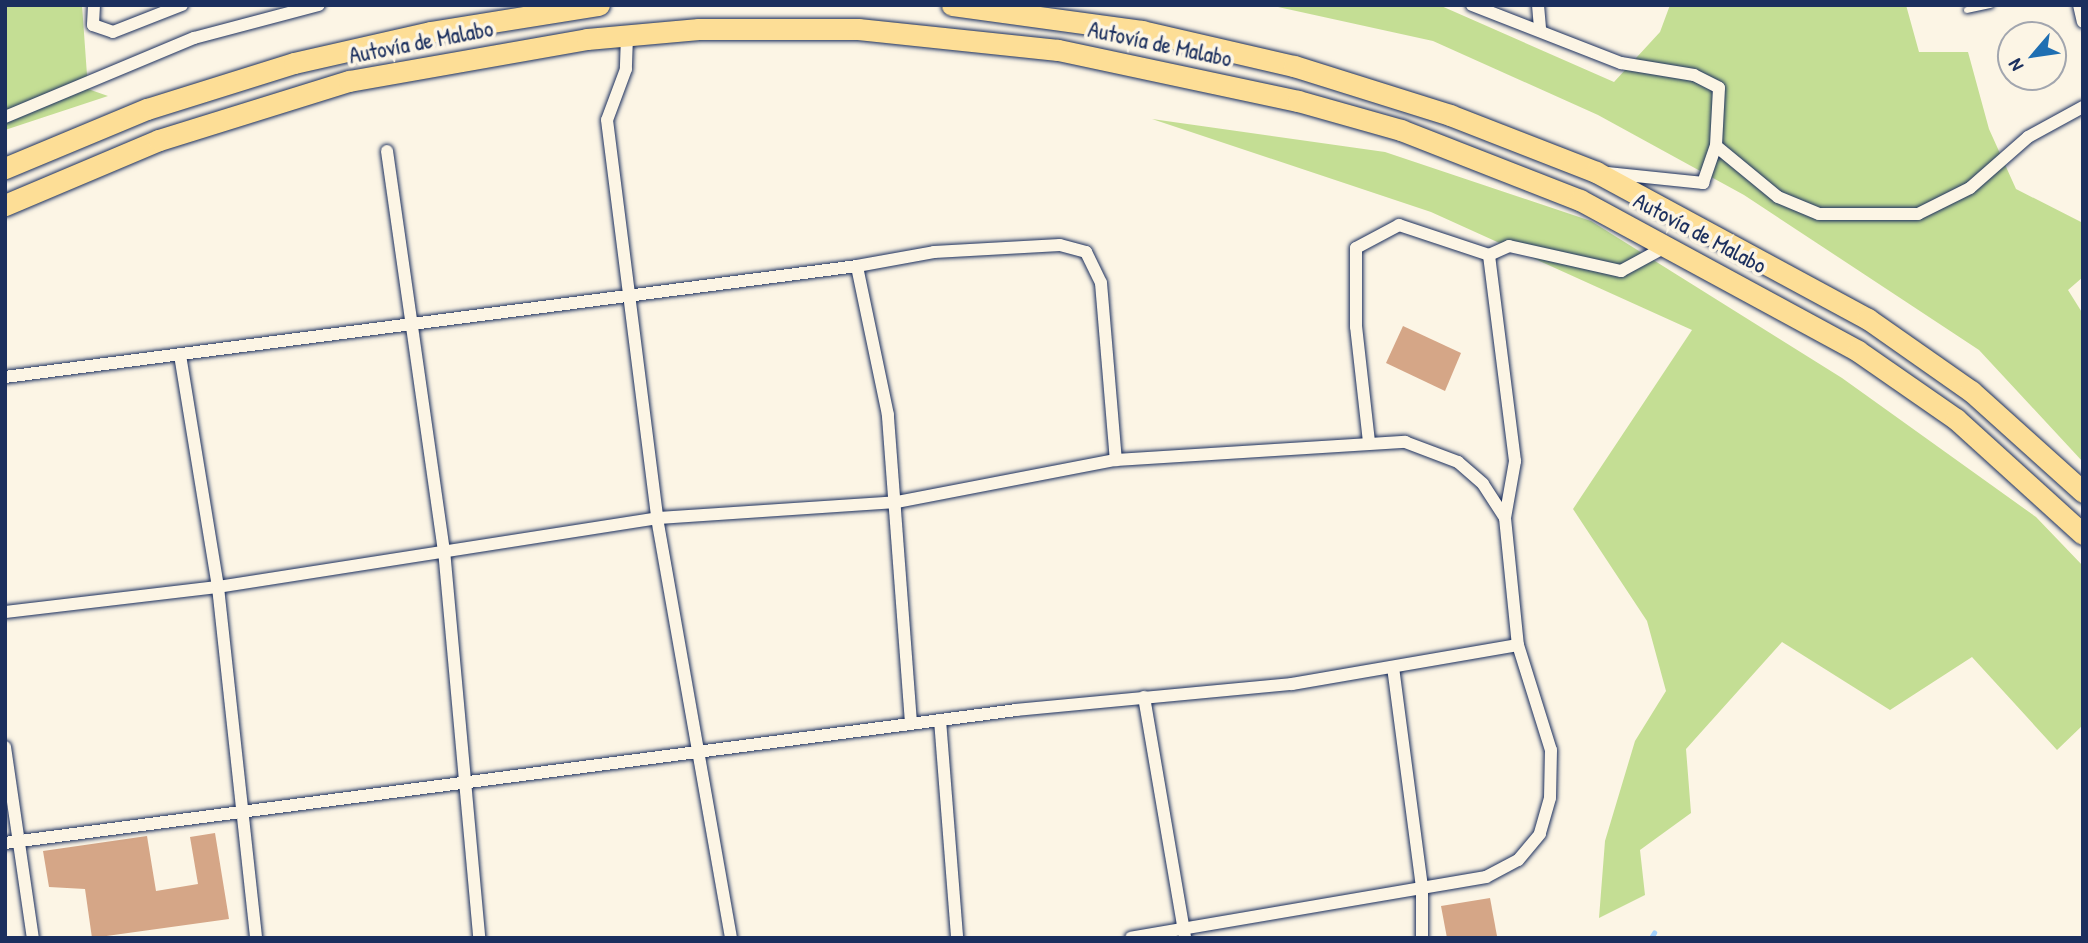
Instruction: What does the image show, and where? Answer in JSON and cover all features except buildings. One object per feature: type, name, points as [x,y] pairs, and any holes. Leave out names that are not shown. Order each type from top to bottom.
[{"type":"highway","name":"Autovía de Malabo","points":[[952,5],[1142,31],[1294,66],[1450,115],[1596,172],[1868,319],[1970,391],[2083,492]]},
{"type":"highway","name":"Autovía de Malabo","points":[[5,168],[147,109],[257,73],[430,32],[587,6]]},
{"type":"highway","name":"Autovía de Malabo","points":[[5,205],[159,140],[349,81],[627,36],[858,29],[968,37],[1146,65],[1401,130],[1580,200],[1669,245],[1913,389],[1966,428],[2083,534]]},
{"type":"street","points":[[94,5],[93,24],[113,32],[182,5]]},
{"type":"street","points":[[5,117],[194,38],[318,5]]},
{"type":"street","points":[[1472,5],[1620,63],[1693,75],[1719,88],[1716,146],[1703,183],[1596,172]]},
{"type":"street","points":[[1538,5],[1540,30]]},
{"type":"street","points":[[2079,5],[2083,22]]},
{"type":"street","points":[[627,36],[626,69],[607,120],[657,519],[700,750],[731,938]]},
{"type":"street","points":[[1716,146],[1799,209],[1919,214],[1970,188],[2028,137],[2083,107]]},
{"type":"street","points":[[387,151],[444,550],[468,782],[479,938]]},
{"type":"street","points":[[1369,442],[1356,327],[1356,248],[1399,225],[1489,255],[1509,246],[1621,271],[1669,245]]},
{"type":"street","points":[[5,377],[856,265],[934,252],[1060,245],[1086,252],[1101,283],[1116,460]]},
{"type":"street","points":[[1131,938],[1185,935],[1422,887],[1486,877],[1518,860],[1540,834],[1550,798],[1551,750],[1518,645],[1505,518],[1515,461],[1489,255]]},
{"type":"street","points":[[856,265],[884,387],[897,502],[911,723]]},
{"type":"street","points":[[180,355],[218,587],[240,814],[256,938]]},
{"type":"street","points":[[5,612],[218,587],[657,519],[897,502],[1116,460],[1369,442],[1405,442],[1458,462],[1483,484],[1505,518]]},
{"type":"street","points":[[10,842],[240,814],[911,723],[1144,697],[1292,684],[1518,645]]},
{"type":"street","points":[[1393,667],[1422,887],[1422,938]]},
{"type":"street","points":[[1144,697],[1185,935]]},
{"type":"street","points":[[940,720],[957,938]]},
{"type":"street","points":[[5,747],[10,842],[33,938]]},
{"type":"lane","points":[[1967,10],[1990,5]]},
{"type":"green space","points":[[5,5],[82,5],[88,89],[108,96],[5,130]]},
{"type":"green space","points":[[1269,5],[1439,5],[1614,82],[1660,32],[1670,5],[1906,5],[1919,52],[1968,52],[1989,129],[2016,189],[2083,223],[2083,277],[2068,290],[2083,314],[2083,462],[1979,350],[1744,195],[1598,115],[1433,41]]},
{"type":"green space","points":[[1152,119],[1385,152],[1591,221],[1842,378],[2036,517],[2083,566],[2083,725],[2057,750],[1972,657],[1890,710],[1782,642],[1686,749],[1691,813],[1640,850],[1645,895],[1599,918],[1605,841],[1635,741],[1666,691],[1647,621],[1573,509],[1692,330],[1431,212]]},
{"type":"waterway","points":[[1651,938],[1654,933]]}]
